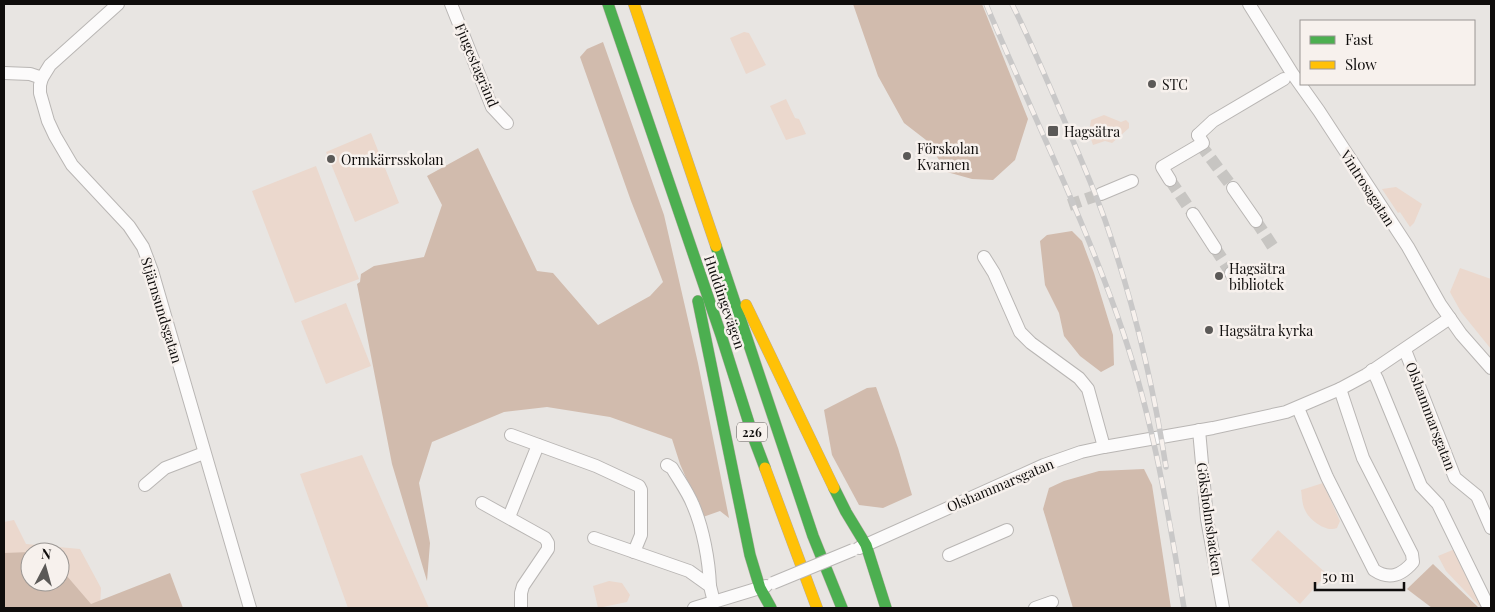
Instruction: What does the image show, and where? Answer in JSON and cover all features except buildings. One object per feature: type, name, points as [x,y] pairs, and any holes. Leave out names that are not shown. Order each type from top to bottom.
[{"type":"main road","name":"Huddingevägen","points":[[608,4],[721,335],[754,439],[817,608]]},
{"type":"main road","name":"Huddingevägen","points":[[634,4],[785,455],[813,536],[842,608]]},
{"type":"main road","points":[[693,254],[696,291],[750,555],[760,588],[771,608]]},
{"type":"main road","points":[[727,279],[748,306],[794,407],[846,512],[866,545],[886,608]]},
{"type":"street","points":[[4,73],[30,74],[42,78],[50,65],[118,4]]},
{"type":"street","name":"Fjugestagränd","points":[[451,4],[492,107],[507,123]]},
{"type":"street","name":"Vintrosagatan","points":[[1250,4],[1300,85]]},
{"type":"street","name":"Stjärnsundsgatan","points":[[42,78],[40,85],[43,106],[54,136],[72,165],[129,226],[143,247],[152,271],[250,608]]},
{"type":"street","points":[[1170,180],[1162,167],[1203,143],[1199,129],[1284,79]]},
{"type":"street","name":"Vintrosagatan","points":[[1300,85],[1408,247],[1440,304],[1461,334],[1491,368]]},
{"type":"street","points":[[1101,194],[1132,181]]},
{"type":"street","points":[[1233,188],[1256,221]]},
{"type":"street","points":[[1193,214],[1215,248]]},
{"type":"street","points":[[984,257],[994,273],[1020,332],[1031,343],[1079,378],[1088,389],[1104,447]]},
{"type":"street","name":"Olshammarsgatan","points":[[694,608],[773,583],[866,545],[1044,465],[1081,452],[1199,430],[1298,408],[1340,389],[1405,350],[1450,318]]},
{"type":"street","name":"Olshammarsgatan","points":[[1405,350],[1455,478],[1477,496],[1491,528]]},
{"type":"street","points":[[1372,370],[1421,486],[1438,504],[1489,608]]},
{"type":"street","points":[[1298,408],[1328,477],[1374,570],[1383,576],[1397,575],[1408,568],[1413,562],[1412,554],[1363,458],[1340,389]]},
{"type":"street","name":"Göksholmsbacken","points":[[1199,430],[1207,519],[1224,608]]},
{"type":"street","points":[[511,435],[596,466],[639,486],[641,490],[641,535],[634,552]]},
{"type":"street","points":[[509,517],[538,445]]},
{"type":"street","points":[[144,485],[165,468],[204,453]]},
{"type":"street","points":[[667,465],[676,474],[699,518],[714,602]]},
{"type":"street","points":[[482,503],[544,538],[548,543],[548,549],[520,593],[521,608]]},
{"type":"street","points":[[949,555],[1007,530]]},
{"type":"street","points":[[594,538],[689,571],[710,586]]},
{"type":"street","points":[[1035,608],[1052,602]]},
{"type":"shaded area","points":[[853,4],[982,4],[1028,119],[1015,160],[993,180],[972,179],[947,172],[926,140],[904,123],[878,76]]},
{"type":"shaded area","points":[[744,32],[749,33],[766,65],[746,74],[730,38]]},
{"type":"shaded area","points":[[603,42],[664,215],[698,363],[729,518],[720,511],[703,517],[680,464],[672,439],[610,417],[547,407],[504,412],[432,442],[419,483],[430,543],[427,581],[392,464],[357,284],[360,282],[361,274],[374,266],[424,257],[442,205],[427,176],[478,148],[537,271],[553,273],[598,325],[650,296],[663,282],[631,201],[580,57],[587,49]]},
{"type":"shaded area","points":[[786,99],[795,118],[799,119],[806,134],[786,140],[770,106]]},
{"type":"shaded area","points":[[1104,115],[1121,122],[1126,120],[1129,123],[1129,128],[1112,143],[1105,141],[1093,145],[1091,139],[1095,132],[1090,126],[1091,120]]},
{"type":"shaded area","points":[[371,133],[399,203],[355,222],[326,152]]},
{"type":"shaded area","points":[[316,166],[359,279],[295,303],[252,191]]},
{"type":"shaded area","points":[[1396,187],[1422,204],[1414,223],[1410,227],[1382,189]]},
{"type":"shaded area","points":[[1072,231],[1082,241],[1113,335],[1114,365],[1101,372],[1080,356],[1064,336],[1059,313],[1045,285],[1040,241],[1047,235]]},
{"type":"shaded area","points":[[1460,268],[1491,279],[1491,349],[1461,312],[1450,292]]},
{"type":"shaded area","points":[[346,303],[371,366],[326,384],[301,321]]},
{"type":"shaded area","points":[[876,387],[898,448],[912,495],[883,508],[859,505],[832,455],[824,410],[867,388]]},
{"type":"shaded area","points":[[362,455],[429,608],[348,608],[300,474]]},
{"type":"shaded area","points":[[1144,469],[1152,485],[1171,608],[1073,608],[1043,509],[1049,488],[1064,481],[1099,471]]},
{"type":"shaded area","points":[[1323,483],[1340,521],[1337,528],[1328,529],[1314,521],[1304,508],[1301,490]]},
{"type":"shaded area","points":[[14,520],[25,542],[20,542],[20,592],[70,592],[70,548],[80,549],[101,588],[100,608],[4,608],[4,522]]},
{"type":"shaded area","points":[[1278,530],[1327,574],[1300,604],[1251,560]]},
{"type":"shaded area","points":[[1455,549],[1484,608],[1481,608],[1446,571],[1438,556]]},
{"type":"shaded area","points":[[20,552],[20,592],[70,592],[70,580],[91,604],[170,573],[183,608],[4,608],[4,553]]},
{"type":"shaded area","points":[[1433,564],[1479,608],[1432,608],[1407,589]]},
{"type":"shaded area","points":[[609,581],[622,583],[630,595],[627,602],[598,608],[593,586]]},
{"type":"tunnel","points":[[1200,144],[1233,188]]},
{"type":"tunnel","points":[[1170,180],[1193,214]]},
{"type":"tunnel","points":[[1069,205],[1101,194]]},
{"type":"tunnel","points":[[1256,221],[1273,247]]},
{"type":"tunnel","points":[[1215,248],[1231,273]]},
{"type":"railway","points":[[986,4],[1076,210],[1124,335],[1135,369],[1152,436],[1184,608]]},
{"type":"railway","points":[[1012,4],[1038,59],[1084,167],[1115,250],[1141,342],[1155,404],[1166,467]]},
{"type":"traffic: fast","points":[[608,4],[765,468]]},
{"type":"traffic: fast","points":[[716,246],[813,536],[842,608]]},
{"type":"traffic: fast","points":[[698,301],[750,555],[760,588],[771,608]]},
{"type":"traffic: fast","points":[[834,488],[866,545],[886,608]]},
{"type":"traffic: slow","points":[[634,4],[716,246]]},
{"type":"traffic: slow","points":[[746,305],[834,488]]},
{"type":"traffic: slow","points":[[765,468],[817,608]]},
{"type":"place","name":"STC","points":[[1152,84]]},
{"type":"place","name":"Hagsätra","points":[[1053,131]]},
{"type":"place","name":"Förskolan Kvarnen","points":[[907,156]]},
{"type":"place","name":"Ormkärrsskolan","points":[[331,159]]},
{"type":"place","name":"Hagsätra bibliotek","points":[[1219,276]]},
{"type":"place","name":"Hagsätra kyrka","points":[[1209,330]]}]
